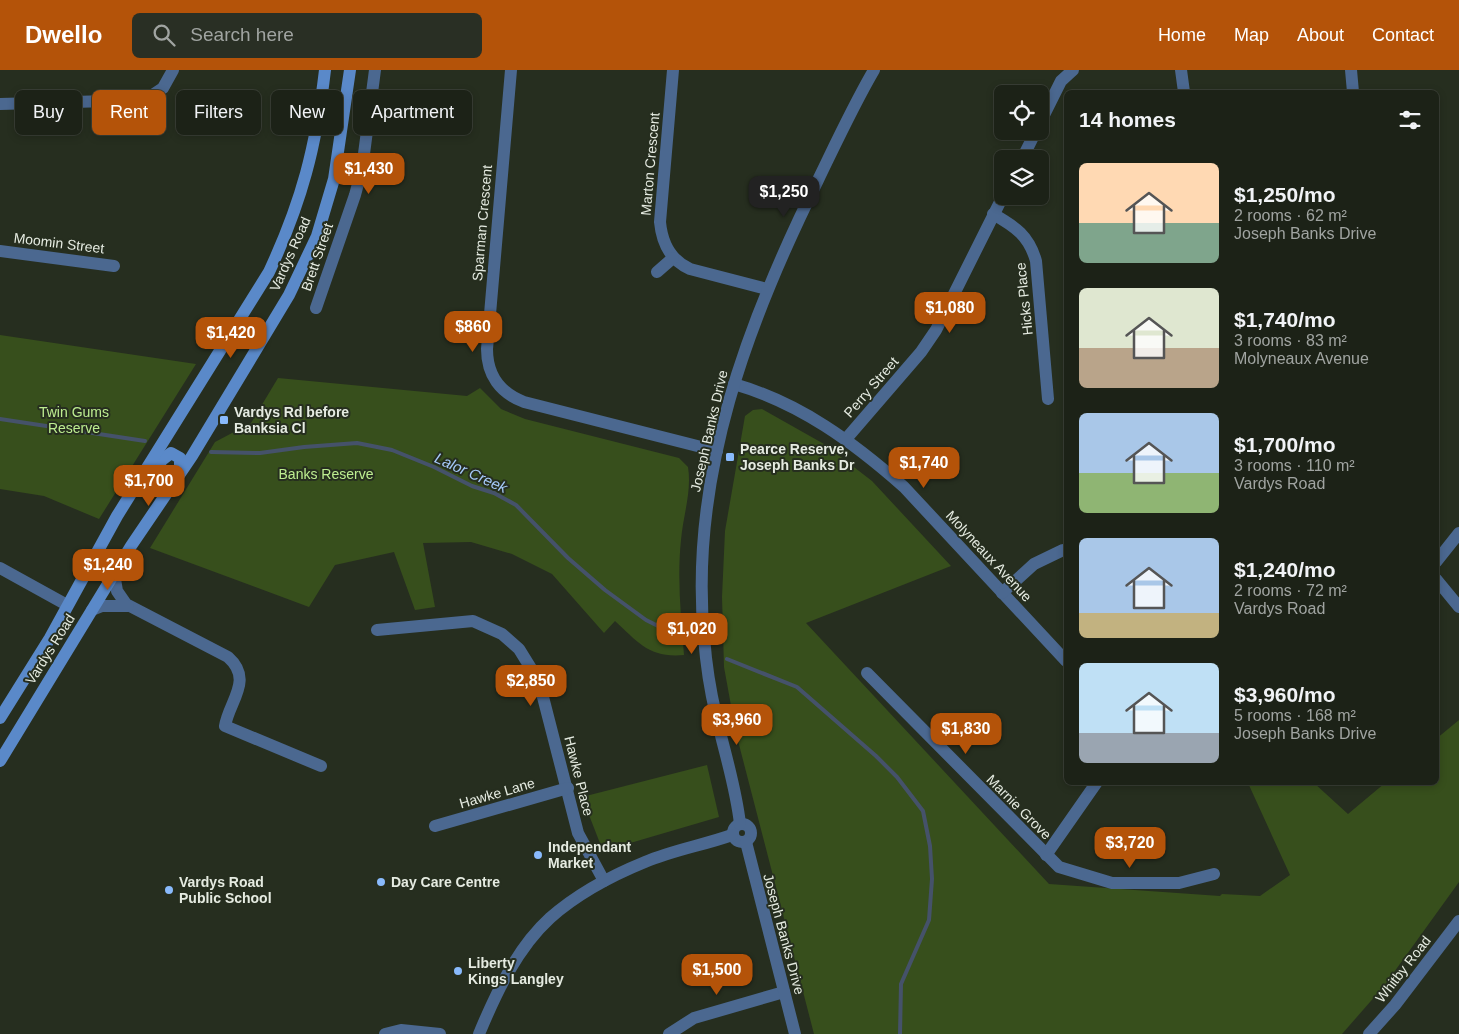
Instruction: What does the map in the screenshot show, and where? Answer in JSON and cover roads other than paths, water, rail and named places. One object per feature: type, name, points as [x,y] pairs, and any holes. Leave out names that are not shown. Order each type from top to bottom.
[{"type":"main road","name":"Vardys Road","points":[[0,718],[50,638],[117,516],[269,272],[306,182],[320,111],[325,70]]},
{"type":"main road","name":"Vardys Road","points":[[0,761],[114,573],[180,473],[289,296],[308,258],[334,179],[350,70]]},
{"type":"main road","points":[[117,516],[132,507],[167,455],[171,453],[180,458],[180,473]]},
{"type":"street","points":[[0,104],[145,100],[163,88],[173,70]]},
{"type":"street","name":"Brett Street","points":[[316,308],[355,196],[362,169],[375,70]]},
{"type":"street","name":"Sparman Crescent","points":[[511,70],[487,349],[489,371],[512,398],[717,451]]},
{"type":"street","name":"Marton Crescent","points":[[673,70],[660,222],[662,235],[673,258]]},
{"type":"street","name":"Joseph Banks Drive","points":[[740,824],[711,692],[704,635],[703,548],[705,520],[717,451],[734,384],[767,289],[816,184],[874,70]]},
{"type":"street","points":[[1049,105],[1061,81],[1073,70]]},
{"type":"street","points":[[1182,70],[1184,90]]},
{"type":"street","points":[[1351,70],[1352,90]]},
{"type":"street","name":"Perry Street","points":[[846,439],[921,352],[936,330],[998,205]]},
{"type":"street","name":"Hicks Place","points":[[993,214],[1018,228],[1032,247],[1036,261],[1048,399]]},
{"type":"street","name":"Moomin Street","points":[[0,251],[114,266]]},
{"type":"street","points":[[658,272],[673,258],[679,264],[690,269],[767,289]]},
{"type":"street","name":"Molyneaux Avenue","points":[[734,384],[776,398],[815,418],[846,439],[904,487],[1064,659]]},
{"type":"street","points":[[1439,558],[1459,532]]},
{"type":"street","points":[[1002,593],[1034,564],[1063,550]]},
{"type":"street","points":[[0,568],[67,605]]},
{"type":"street","points":[[114,573],[119,596],[128,606],[228,657],[235,664],[239,675],[239,686],[225,726],[321,766]]},
{"type":"street","points":[[1439,583],[1459,607]]},
{"type":"street","points":[[92,610],[102,606],[128,606]]},
{"type":"street","name":"Hawke Place","points":[[377,630],[473,622],[502,634],[519,649],[532,670],[543,696],[578,833],[604,881]]},
{"type":"street","name":"Marnie Grove","points":[[867,674],[1059,867],[1112,883],[1179,883],[1214,874]]},
{"type":"street","name":"Marnie Grove","points":[[1046,855],[1095,785]]},
{"type":"street","name":"Hawke Lane","points":[[435,826],[568,788]]},
{"type":"street","points":[[740,824],[746,825],[751,831],[750,838],[746,842],[736,841],[732,835],[735,826],[740,824]]},
{"type":"street","points":[[479,1034],[502,984],[521,952],[550,918],[604,881],[645,862],[732,835]]},
{"type":"street","name":"Joseph Banks Drive","points":[[746,842],[795,1034]]},
{"type":"street","name":"Whitby Road","points":[[1369,1034],[1395,1005],[1459,920]]},
{"type":"street","points":[[669,1034],[694,1018],[784,992]]},
{"type":"street","points":[[385,1034],[401,1030],[440,1034]]},
{"type":"waterway","name":"Lalor Creek","points":[[0,419],[145,441]]},
{"type":"waterway","name":"Lalor Creek","points":[[211,452],[260,453],[357,443],[392,450],[434,467],[472,486],[494,493],[516,505],[568,558],[605,590],[646,620],[678,636]]},
{"type":"waterway","points":[[727,659],[797,687],[876,756],[897,777],[923,811],[930,846],[932,879],[929,920],[901,984],[900,1034]]},
{"type":"place","name":"Vardys Rd before Banksia Cl","points":[[224,420]]},
{"type":"place","name":"Pearce Reserve, Joseph Banks Dr","points":[[730,457]]},
{"type":"place","name":"Independant Market","points":[[538,855]]},
{"type":"place","name":"Day Care Centre","points":[[381,882]]},
{"type":"place","name":"Vardys Road Public School","points":[[169,890]]},
{"type":"place","name":"Liberty Kings Langley","points":[[458,971]]},
{"type":"park label","name":"Twin Gums Reserve","points":[[74,420]]},
{"type":"park label","name":"Banks Reserve","points":[[326,474]]}]
